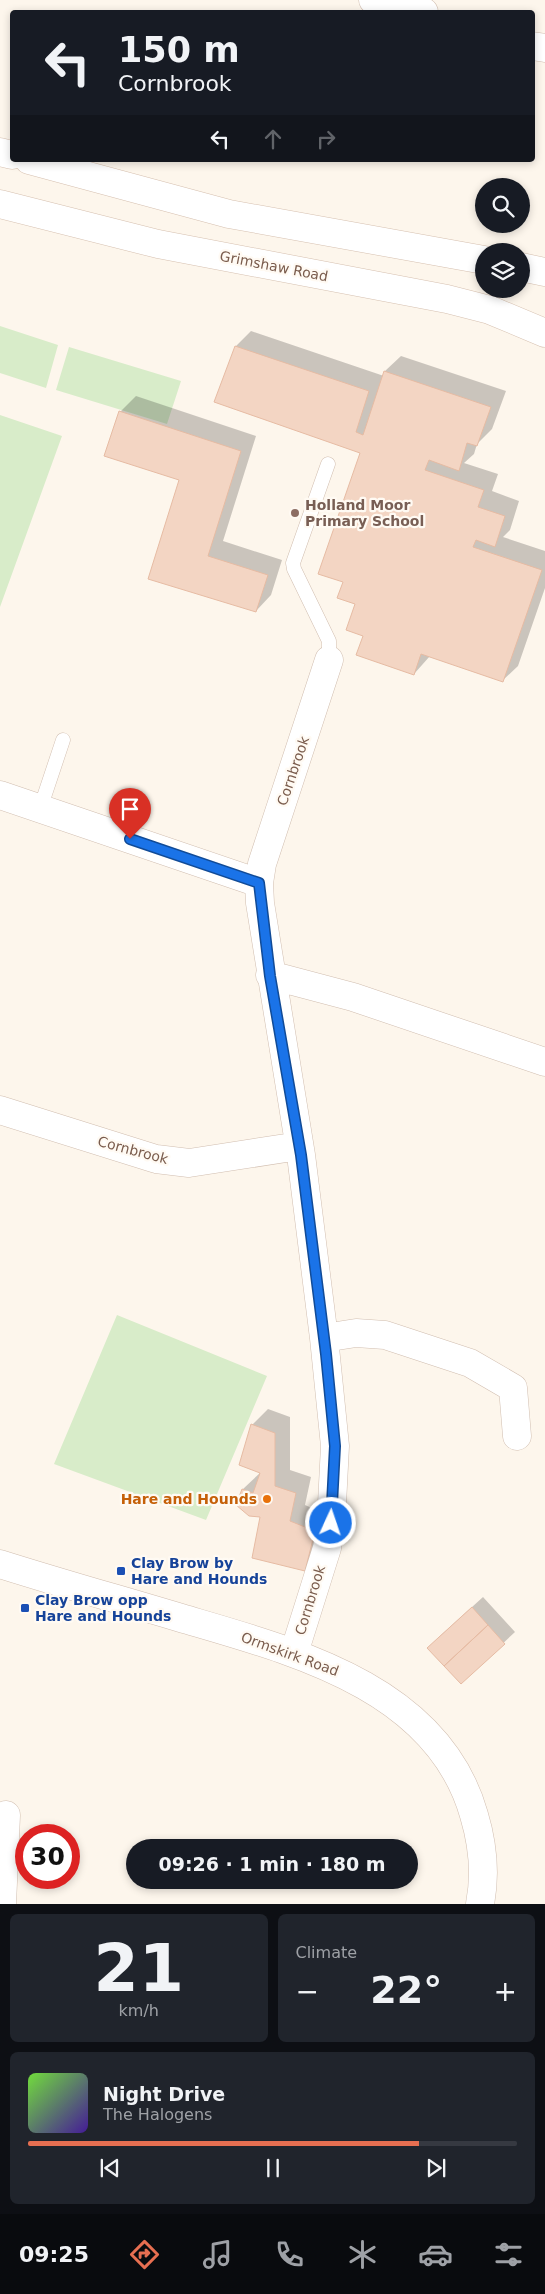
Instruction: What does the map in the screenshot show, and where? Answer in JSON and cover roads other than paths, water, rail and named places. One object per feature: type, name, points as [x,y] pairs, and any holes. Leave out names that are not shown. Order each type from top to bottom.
[{"type":"street","points":[[373,0],[416,10]]},
{"type":"street","points":[[36,162],[229,214],[475,258]]},
{"type":"street","name":"Grimshaw Road","points":[[0,204],[158,244],[447,299],[490,310],[545,333]]},
{"type":"street","points":[[0,219],[158,244]]},
{"type":"street","points":[[530,269],[545,272]]},
{"type":"street","name":"Cornbrook","points":[[294,1653],[326,1548],[331,1523],[335,1446],[324,1338],[299,1146],[270,976],[259,883],[262,864],[329,660]]},
{"type":"street","points":[[0,795],[259,883]]},
{"type":"street","points":[[270,976],[353,997],[545,1062]]},
{"type":"street","name":"Cornbrook","points":[[0,1110],[156,1159],[172,1161],[189,1163],[299,1146]]},
{"type":"street","points":[[324,1338],[356,1332],[385,1335],[470,1362],[513,1388],[517,1436]]},
{"type":"street","name":"Ormskirk Road","points":[[0,1564],[294,1653],[343,1674],[378,1693],[409,1716],[432,1738],[453,1764],[469,1796],[480,1836],[484,1863],[481,1898]]},
{"type":"street","points":[[2,1904],[6,1815]]},
{"type":"lane","points":[[328,464],[293,563],[294,569],[329,641],[329,660]]},
{"type":"lane","points":[[40,809],[63,740]]},
{"type":"place","name":"Holland Moor Primary School","points":[[295,513]]},
{"type":"place","name":"Hare and Hounds","points":[[267,1499]]},
{"type":"place","name":"Clay Brow by Hare and Hounds","points":[[121,1571]]},
{"type":"place","name":"Clay Brow opp Hare and Hounds","points":[[25,1608]]}]
